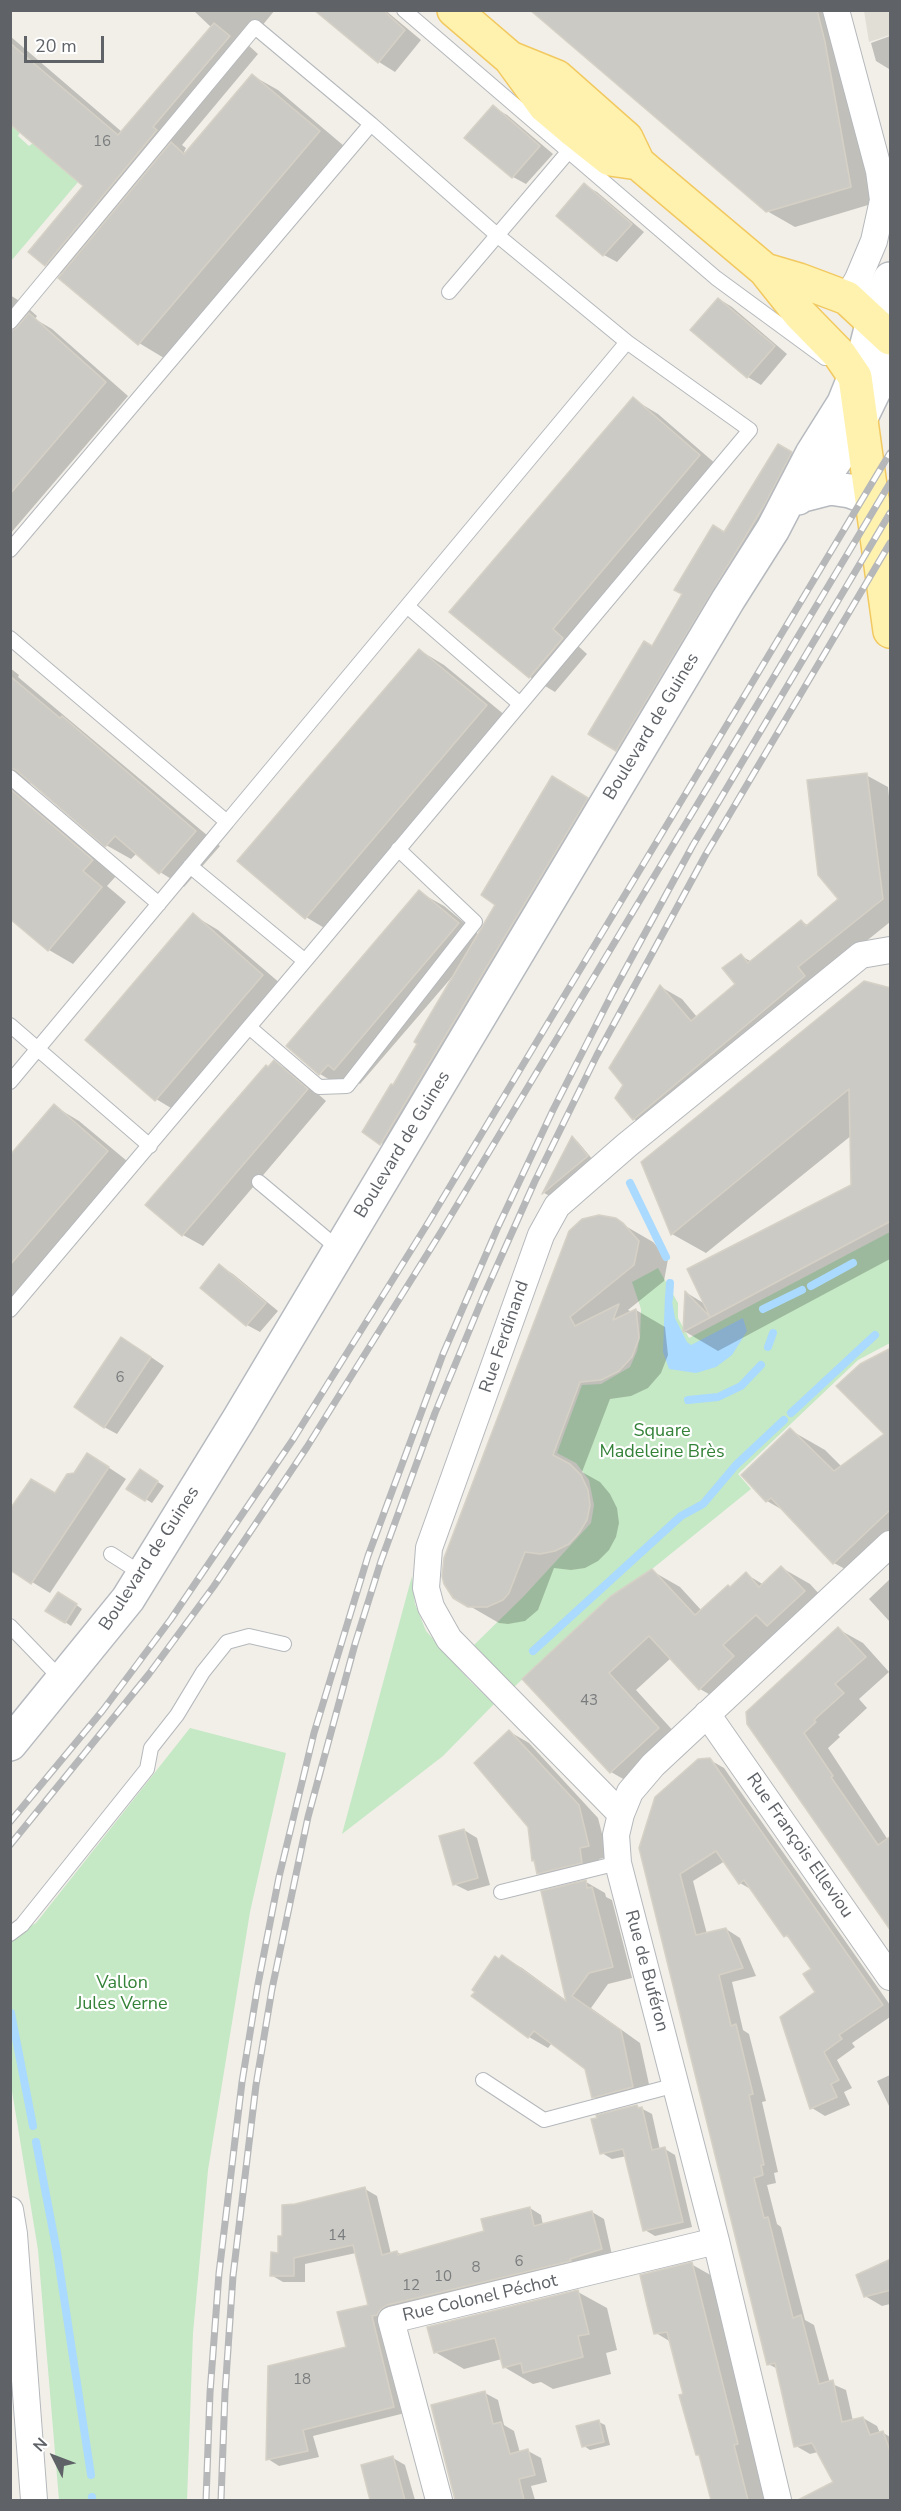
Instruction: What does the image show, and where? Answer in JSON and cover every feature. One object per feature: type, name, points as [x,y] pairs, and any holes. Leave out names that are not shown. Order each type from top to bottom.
[{"type":"main road","points":[[454,10],[510,58],[575,144],[610,159],[638,164]]},
{"type":"main road","points":[[510,58],[557,78],[626,138],[638,164],[765,270],[800,314],[840,355],[855,377],[891,631]]},
{"type":"main road","points":[[765,270],[847,298],[882,329]]},
{"type":"street","points":[[837,10],[887,203],[874,241],[847,298]]},
{"type":"street","name":"Boulevard de Guines","points":[[773,530],[812,454],[844,403],[855,377],[882,329],[877,304],[891,279]]},
{"type":"street","name":"Boulevard de Guines","points":[[10,1744],[63,1681],[128,1599],[144,1575],[728,600],[773,530],[799,496],[829,470],[851,438],[891,358]]},
{"type":"street","points":[[799,496],[830,488],[850,491],[872,499]]},
{"type":"street","name":"Rue Ferdinand","points":[[621,1814],[449,1639],[431,1608],[426,1588],[429,1548],[541,1235],[557,1206],[627,1145],[861,955],[891,950]]},
{"type":"street","name":"Rue de Buféron","points":[[778,2500],[716,2241],[618,1863],[616,1835],[630,1792],[640,1779],[891,1544]]},
{"type":"street","name":"Rue François Elleviou","points":[[707,1714],[891,1977]]},
{"type":"street","points":[[10,2210],[14,2234],[34,2500]]},
{"type":"street","name":"Rue Colonel Péchot","points":[[439,2500],[391,2320],[716,2241]]},
{"type":"lane","points":[[404,10],[575,144],[716,278],[811,349],[855,377]]},
{"type":"lane","points":[[10,322],[255,27],[371,124],[498,236],[627,342],[750,430],[10,1310]]},
{"type":"lane","points":[[10,550],[371,124]]},
{"type":"lane","points":[[449,292],[575,144]]},
{"type":"lane","points":[[10,1082],[627,342]]},
{"type":"lane","points":[[407,606],[520,704]]},
{"type":"lane","points":[[10,638],[227,822]]},
{"type":"lane","points":[[10,777],[159,904]]},
{"type":"lane","points":[[249,1027],[319,1087],[347,1086],[475,921],[398,849]]},
{"type":"lane","points":[[190,866],[304,961]]},
{"type":"lane","points":[[10,1025],[150,1146]]},
{"type":"lane","points":[[259,1182],[340,1250]]},
{"type":"lane","points":[[111,1554],[144,1575]]},
{"type":"lane","points":[[10,1626],[63,1681]]},
{"type":"lane","points":[[10,1934],[22,1925],[147,1769],[151,1748],[177,1715],[202,1672],[227,1642],[249,1636],[284,1644]]},
{"type":"lane","points":[[501,1893],[618,1863]]},
{"type":"lane","points":[[483,2080],[544,2120],[676,2085]]},
{"type":"shaded area","points":[[864,11],[890,11],[890,35],[869,42]]},
{"type":"green space","points":[[11,124],[20,132],[18,136],[29,146],[33,143],[78,182],[11,261]]},
{"type":"green space","name":"Square Madeleine Brès","points":[[890,1232],[890,1343],[858,1360],[738,1474],[751,1489],[652,1569],[612,1596],[514,1687],[474,1645],[524,1596],[591,1523],[594,1505],[589,1480],[576,1463],[557,1453],[582,1385],[601,1384],[630,1367],[640,1337],[641,1309],[632,1282],[658,1268],[678,1303],[678,1318],[689,1338]]},
{"type":"green space","points":[[412,1576],[415,1604],[426,1631],[470,1681],[494,1704],[443,1756],[342,1834]]},
{"type":"green space","name":"Vallon Jules Verne","points":[[190,1728],[286,1753],[250,1912],[208,2170],[193,2333],[187,2500],[59,2500],[38,2250],[11,2085],[10,1939],[36,1923]]},
{"type":"water","points":[[665,1295],[672,1301],[675,1318],[687,1342],[691,1345],[743,1318],[747,1331],[732,1355],[716,1367],[696,1373],[669,1369],[663,1352]]},
{"type":"building","points":[[314,10],[383,10],[405,30],[378,63]]},
{"type":"building","points":[[530,10],[817,10],[825,42],[851,187],[766,212]]},
{"type":"building","points":[[214,23],[230,36],[153,127],[157,130],[45,266],[28,252],[83,186],[10,124],[10,43],[118,135]]},
{"type":"building","points":[[252,74],[320,131],[138,345],[58,278],[171,142],[184,154]]},
{"type":"building","points":[[493,105],[540,146],[512,178],[464,138]]},
{"type":"building","points":[[584,183],[632,224],[603,256],[556,216]]},
{"type":"building","points":[[718,298],[775,346],[747,378],[690,330]]},
{"type":"building","points":[[29,313],[106,382],[10,494],[10,331],[16,328]]},
{"type":"building","points":[[633,397],[700,455],[553,629],[563,638],[529,678],[449,612]]},
{"type":"building","points":[[778,444],[792,452],[765,504],[616,751],[588,734],[644,641],[652,646],[682,594],[674,590],[713,525],[724,532]]},
{"type":"building","points":[[419,649],[487,705],[305,919],[237,861]]},
{"type":"building","points":[[10,676],[60,718],[62,716],[196,831],[159,874],[115,836],[105,847],[16,770],[10,768]]},
{"type":"building","points":[[867,773],[883,899],[798,967],[805,976],[633,1120],[615,1098],[623,1085],[609,1068],[660,985],[691,1021],[735,984],[722,968],[741,954],[748,963],[801,920],[806,926],[838,899],[818,875],[807,780]]},
{"type":"building","points":[[552,776],[588,798],[380,1145],[362,1132],[391,1084],[393,1085],[417,1044],[414,1042],[495,905],[481,895]]},
{"type":"building","points":[[10,789],[93,860],[83,871],[102,887],[48,951],[10,919]]},
{"type":"building","points":[[419,890],[459,923],[334,1070],[328,1065],[319,1075],[286,1046]]},
{"type":"building","points":[[193,913],[263,975],[155,1101],[85,1040]]},
{"type":"building","points":[[864,981],[891,988],[891,1221],[683,1332],[685,1291],[710,1317],[687,1269],[851,1185],[849,1089],[671,1235],[641,1162]]},
{"type":"building","points":[[274,1060],[308,1089],[182,1236],[145,1205],[266,1065],[268,1067]]},
{"type":"building","points":[[54,1104],[108,1151],[10,1265],[10,1155]]},
{"type":"building","points":[[572,1136],[588,1156],[542,1194]]},
{"type":"building","points":[[599,1215],[616,1218],[639,1241],[634,1265],[570,1317],[575,1326],[619,1304],[613,1320],[636,1309],[639,1338],[632,1357],[619,1371],[601,1380],[580,1382],[553,1455],[570,1464],[581,1475],[588,1490],[590,1505],[587,1520],[569,1544],[555,1551],[540,1554],[525,1552],[509,1593],[503,1600],[487,1607],[468,1607],[453,1598],[444,1584],[442,1576],[444,1558],[569,1231],[582,1219]]},
{"type":"building","points":[[219,1264],[266,1303],[246,1326],[200,1288]]},
{"type":"building","points":[[121,1337],[151,1357],[104,1428],[74,1407]]},
{"type":"building","points":[[891,1348],[891,1509],[833,1564],[771,1498],[766,1502],[741,1475],[790,1428],[834,1471],[884,1434],[836,1386],[860,1364]]},
{"type":"building","points":[[87,1453],[109,1467],[31,1584],[10,1570],[10,1509],[31,1479],[55,1493],[67,1474],[74,1473]]},
{"type":"building","points":[[140,1469],[158,1481],[145,1501],[126,1489]]},
{"type":"building","points":[[781,1566],[805,1591],[767,1626],[756,1615],[723,1645],[734,1656],[699,1690],[649,1636],[609,1673],[659,1728],[610,1773],[522,1679],[611,1596],[652,1569],[695,1615],[746,1572],[759,1587]]},
{"type":"building","points":[[58,1592],[77,1604],[65,1623],[45,1611]]},
{"type":"building","points":[[838,1627],[866,1657],[835,1684],[844,1693],[814,1720],[816,1722],[804,1733],[878,1845],[891,1836],[891,1931],[747,1724],[746,1712]]},
{"type":"building","points":[[509,1730],[579,1805],[589,1846],[580,1848],[582,1863],[537,1874],[534,1860],[532,1861],[528,1827],[474,1763]]},
{"type":"building","points":[[710,1758],[883,2005],[839,2035],[842,2039],[824,2052],[839,2080],[831,2084],[837,2097],[810,2109],[780,2017],[815,1992],[803,1974],[811,1969],[787,1935],[784,1937],[744,1880],[739,1884],[716,1851],[680,1874],[696,1935],[726,1928],[743,1968],[719,1975],[731,2026],[736,2024],[753,2094],[749,2095],[764,2165],[761,2165],[763,2175],[754,2178],[764,2218],[768,2217],[793,2318],[801,2315],[819,2384],[833,2380],[842,2422],[863,2417],[870,2435],[883,2431],[891,2454],[891,2500],[798,2500],[833,2482],[812,2443],[794,2447],[775,2363],[767,2365],[639,1848],[655,1797],[698,1759]]},
{"type":"building","points":[[464,1829],[478,1878],[453,1885],[439,1836]]},
{"type":"building","points":[[586,1880],[587,1888],[592,1887],[613,1967],[589,1973],[572,1996],[621,2030],[633,2087],[592,2098],[585,2069],[534,2031],[528,2038],[471,1996],[475,1992],[472,1990],[495,1956],[499,1959],[502,1955],[566,2001],[541,1891]]},
{"type":"building","points":[[637,2105],[638,2108],[642,2107],[652,2150],[665,2147],[683,2222],[643,2231],[623,2149],[600,2154],[591,2119],[597,2118],[596,2115]]},
{"type":"building","points":[[365,2187],[382,2255],[397,2251],[398,2255],[484,2231],[481,2219],[530,2207],[534,2226],[592,2211],[602,2249],[570,2259],[571,2261],[387,2305],[377,2315],[372,2316],[394,2407],[303,2430],[308,2451],[266,2460],[268,2366],[346,2347],[337,2312],[368,2305],[353,2245],[294,2258],[294,2276],[270,2276],[271,2252],[278,2253],[278,2236],[282,2236],[282,2205]]},
{"type":"building","points":[[891,2259],[891,2290],[864,2297],[856,2275]]},
{"type":"building","points":[[692,2262],[738,2444],[734,2445],[748,2500],[711,2500],[679,2395],[683,2394],[667,2332],[654,2334],[646,2301],[640,2275]]},
{"type":"building","points":[[578,2290],[589,2334],[578,2336],[583,2357],[523,2373],[521,2363],[503,2368],[495,2338],[434,2353],[427,2327]]},
{"type":"building","points":[[485,2391],[493,2424],[501,2422],[510,2454],[528,2449],[535,2475],[519,2479],[524,2500],[455,2500],[431,2405]]},
{"type":"building","points":[[599,2420],[604,2442],[582,2447],[576,2426]]},
{"type":"building","points":[[393,2456],[405,2500],[370,2500],[361,2465]]},
{"type":"waterway","points":[[630,1183],[666,1257]]},
{"type":"waterway","points":[[811,1286],[853,1263]]},
{"type":"waterway","points":[[669,1299],[670,1283]]},
{"type":"waterway","points":[[763,1309],[802,1290]]},
{"type":"waterway","points":[[768,1347],[773,1333]]},
{"type":"waterway","points":[[791,1413],[875,1335]]},
{"type":"waterway","points":[[688,1400],[718,1397],[741,1386],[761,1365]]},
{"type":"waterway","points":[[533,1651],[681,1516],[703,1504],[736,1465],[784,1420]]},
{"type":"waterway","points":[[11,2013],[33,2126]]},
{"type":"waterway","points":[[36,2142],[57,2252],[91,2475]]},
{"type":"railway","points":[[10,1822],[103,1710],[171,1619],[294,1438],[428,1223],[890,453]]},
{"type":"railway","points":[[10,1845],[149,1674],[214,1586],[307,1447],[441,1232],[890,483]]},
{"type":"railway","points":[[206,2500],[210,2393],[219,2273],[242,2082],[258,1984],[279,1877],[314,1733],[368,1556],[443,1354],[497,1229],[553,1110],[613,992],[693,845],[890,513]]},
{"type":"railway","points":[[221,2500],[233,2276],[256,2085],[272,1989],[308,1817],[355,1644],[381,1561],[435,1413],[484,1295],[535,1181],[597,1055],[706,854],[890,543]]}]
